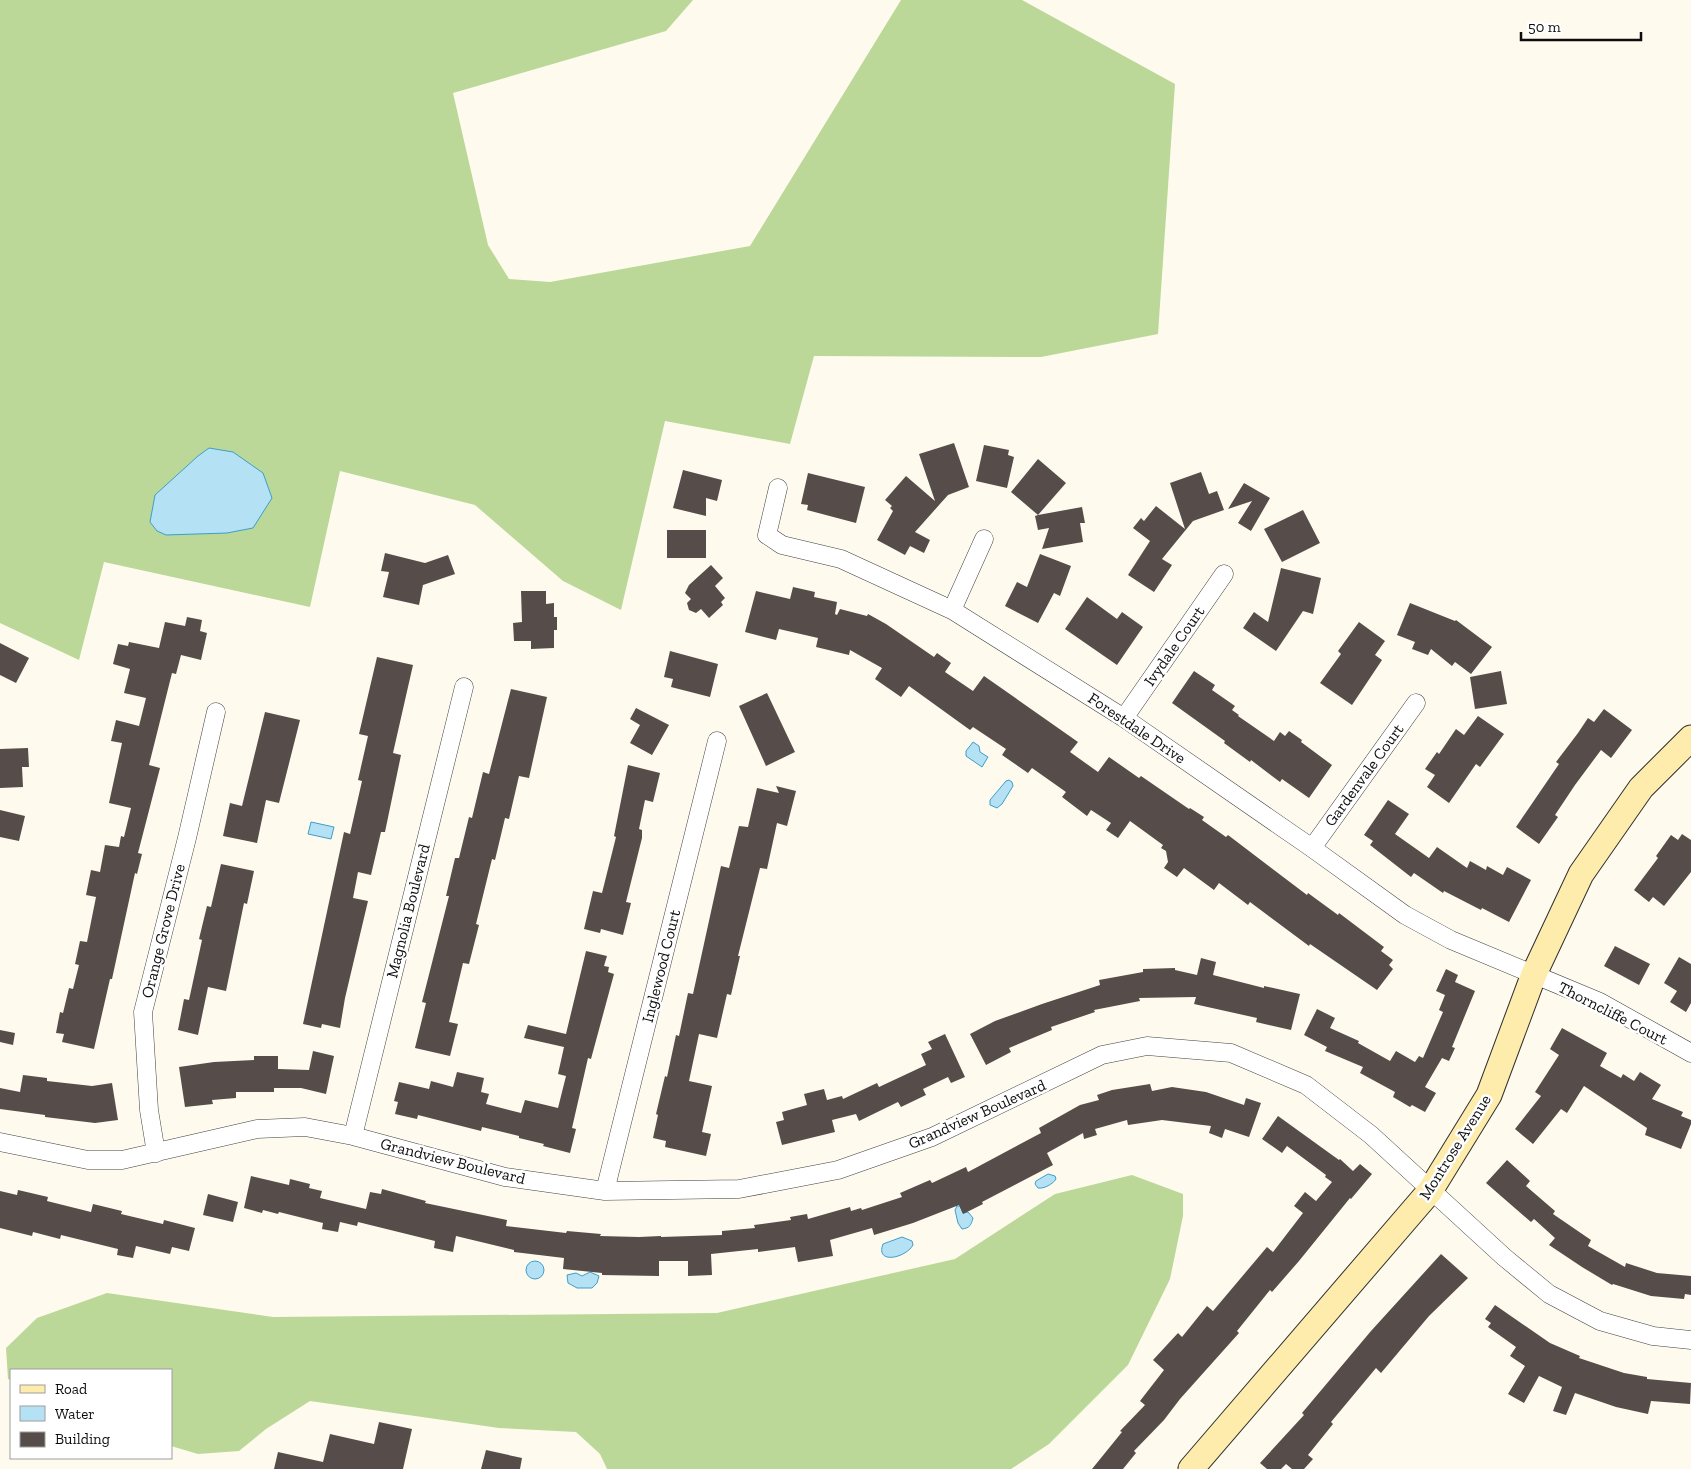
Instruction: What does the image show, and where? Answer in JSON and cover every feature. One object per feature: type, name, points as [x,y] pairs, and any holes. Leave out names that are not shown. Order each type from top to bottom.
[{"type":"street","name":"Forestdale Drive","points":[[778,488],[767,535],[782,545],[841,559],[952,610],[1124,718],[1405,915],[1451,940],[1534,974]]},
{"type":"street","points":[[952,610],[984,539]]},
{"type":"street","name":"Ivydale Court","points":[[1124,718],[1224,574]]},
{"type":"street","name":"Magnolia Boulevard","points":[[352,1136],[464,687]]},
{"type":"street","name":"Gardenvale Court","points":[[1312,848],[1416,703]]},
{"type":"street","name":"Orange Grove Drive","points":[[156,1153],[149,1110],[143,1012],[216,712]]},
{"type":"street","name":"Montrose Avenue","points":[[1191,1469],[1430,1191],[1489,1095],[1534,974],[1581,874],[1641,788],[1691,738]]},
{"type":"street","name":"Inglewood Court","points":[[605,1190],[717,741]]},
{"type":"street","name":"Thorncliffe Court","points":[[1534,974],[1600,1002],[1691,1053]]},
{"type":"street","name":"Grandview Boulevard","points":[[0,1142],[88,1160],[122,1160],[257,1129],[305,1127],[352,1136],[505,1177],[605,1190],[740,1189],[838,1170],[932,1137],[1102,1055],[1146,1046],[1231,1053],[1306,1085],[1371,1135],[1430,1191],[1549,1294],[1600,1321],[1653,1336],[1691,1340]]},
{"type":"green space","points":[[0,0],[693,0],[666,31],[453,93],[488,245],[509,279],[550,282],[750,246],[901,0],[1022,0],[1175,84],[1158,334],[1041,357],[814,356],[790,444],[665,421],[621,610],[563,581],[475,505],[340,471],[310,607],[104,562],[79,660],[0,623]]},
{"type":"green space","points":[[1132,1175],[1183,1194],[1183,1216],[1170,1279],[1128,1365],[1049,1444],[1011,1469],[607,1469],[600,1454],[576,1432],[499,1428],[310,1401],[266,1429],[239,1451],[198,1454],[172,1446],[172,1369],[10,1369],[10,1380],[8,1379],[6,1348],[37,1318],[107,1293],[273,1317],[717,1313],[955,1259],[1055,1194]]},
{"type":"water","points":[[209,448],[233,452],[263,473],[272,498],[253,528],[227,533],[166,535],[157,531],[150,522],[155,495]]},
{"type":"water","points":[[973,742],[979,746],[980,752],[988,757],[982,767],[966,756],[966,751]]},
{"type":"water","points":[[1009,780],[1013,786],[1002,804],[997,808],[990,805],[990,800]]},
{"type":"water","points":[[311,822],[334,827],[331,839],[308,834]]},
{"type":"water","points":[[1048,1174],[1055,1176],[1056,1179],[1048,1186],[1038,1188],[1035,1184],[1036,1181]]},
{"type":"water","points":[[957,1206],[960,1206],[963,1213],[968,1212],[973,1218],[967,1228],[962,1229],[958,1223],[955,1210]]},
{"type":"water","points":[[902,1237],[912,1241],[913,1245],[909,1250],[898,1256],[887,1257],[883,1255],[883,1244]]},
{"type":"water","points":[[531,1261],[539,1261],[544,1266],[542,1277],[531,1279],[526,1274],[526,1266]]},
{"type":"water","points":[[590,1272],[599,1276],[597,1283],[592,1288],[577,1288],[568,1283],[567,1275],[576,1273],[582,1276]]},
{"type":"building","points":[[954,443],[969,487],[948,495],[915,532],[930,540],[924,553],[910,546],[905,555],[877,540],[893,511],[890,508],[892,506],[885,500],[906,476],[935,501],[919,454]]},
{"type":"building","points":[[984,445],[1009,450],[1008,455],[1014,457],[1007,488],[976,481]]},
{"type":"building","points":[[1038,459],[1066,483],[1038,515],[1011,492]]},
{"type":"building","points":[[683,470],[722,480],[717,501],[706,498],[706,516],[673,508]]},
{"type":"building","points":[[1201,472],[1209,494],[1217,491],[1224,510],[1193,521],[1162,559],[1172,565],[1154,592],[1128,575],[1150,541],[1133,528],[1141,518],[1144,521],[1156,506],[1185,529],[1170,483]]},
{"type":"building","points":[[808,473],[865,487],[856,523],[807,510],[808,505],[801,504]]},
{"type":"building","points":[[1244,483],[1270,498],[1251,531],[1238,523],[1252,501],[1228,509]]},
{"type":"building","points":[[1082,507],[1085,523],[1080,523],[1083,542],[1042,549],[1049,528],[1038,530],[1035,516]]},
{"type":"building","points":[[1303,510],[1320,543],[1282,562],[1264,529]]},
{"type":"building","points":[[667,530],[706,530],[706,558],[667,558]]},
{"type":"building","points":[[385,553],[425,563],[448,555],[455,574],[423,585],[419,605],[383,597],[389,572],[381,571]]},
{"type":"building","points":[[1040,554],[1071,566],[1060,596],[1054,593],[1038,623],[1005,606],[1017,582],[1027,587]]},
{"type":"building","points":[[711,565],[723,578],[715,586],[725,598],[721,602],[723,605],[709,618],[701,609],[696,613],[689,610],[687,603],[691,599],[685,593],[689,585]]},
{"type":"building","points":[[1281,568],[1321,578],[1313,614],[1303,611],[1276,651],[1243,628],[1254,612],[1268,622]]},
{"type":"building","points":[[793,587],[815,592],[814,597],[837,602],[835,614],[837,615],[840,609],[867,616],[868,614],[934,657],[937,653],[951,663],[945,672],[973,691],[984,676],[1078,742],[1070,752],[1098,772],[1109,757],[1139,778],[1141,776],[1204,817],[1202,820],[1226,837],[1228,835],[1307,895],[1308,893],[1338,915],[1339,913],[1384,947],[1381,951],[1393,960],[1389,965],[1393,969],[1377,990],[1310,944],[1309,946],[1250,902],[1248,905],[1219,883],[1214,890],[1184,868],[1177,877],[1164,868],[1168,862],[1166,851],[1161,848],[1163,845],[1130,821],[1118,838],[1106,830],[1111,823],[1091,810],[1087,816],[1062,797],[1066,792],[1032,768],[1028,773],[1002,755],[1006,749],[973,727],[970,730],[909,686],[901,697],[875,679],[882,668],[850,650],[849,655],[816,647],[818,638],[779,629],[776,640],[745,632],[756,591],[790,599]]},
{"type":"building","points":[[521,591],[546,591],[546,604],[554,603],[554,617],[557,617],[557,630],[554,630],[554,648],[531,649],[531,641],[514,641],[513,623],[522,622]]},
{"type":"building","points":[[1087,597],[1117,619],[1122,612],[1143,627],[1117,665],[1065,629]]},
{"type":"building","points":[[1410,603],[1456,620],[1492,647],[1471,674],[1455,662],[1452,666],[1431,649],[1428,655],[1412,649],[1415,642],[1397,635]]},
{"type":"building","points":[[187,617],[202,620],[200,631],[207,633],[201,660],[181,655],[176,674],[172,673],[149,765],[160,768],[138,853],[142,854],[137,874],[135,873],[112,979],[110,979],[94,1049],[62,1042],[64,1034],[56,1033],[60,1012],[63,1013],[69,988],[73,989],[79,965],[75,964],[80,941],[87,942],[96,897],[86,895],[91,870],[100,872],[105,845],[119,847],[121,836],[124,837],[131,808],[109,803],[122,743],[111,741],[116,720],[139,726],[146,698],[124,693],[130,669],[113,664],[118,644],[128,646],[129,642],[159,648],[165,622],[185,626]]},
{"type":"building","points":[[1359,622],[1385,641],[1375,655],[1382,660],[1352,705],[1320,683],[1341,654],[1338,651]]},
{"type":"building","points":[[0,643],[29,658],[16,683],[0,675]]},
{"type":"building","points":[[670,651],[718,664],[710,697],[671,687],[673,679],[664,677]]},
{"type":"building","points":[[377,657],[413,665],[393,753],[401,755],[385,832],[381,832],[371,875],[358,872],[353,898],[368,901],[345,998],[340,1028],[322,1024],[321,1028],[303,1024],[344,832],[350,834],[362,781],[358,780],[368,736],[359,734]]},
{"type":"building","points":[[1194,671],[1215,685],[1212,690],[1235,706],[1232,710],[1238,716],[1274,741],[1280,732],[1285,736],[1289,731],[1332,765],[1309,798],[1282,779],[1280,782],[1251,760],[1250,762],[1224,743],[1225,741],[1172,703]]},
{"type":"building","points":[[1501,671],[1507,704],[1475,709],[1470,677]]},
{"type":"building","points":[[511,689],[547,697],[529,778],[519,776],[509,819],[505,818],[495,860],[492,859],[476,924],[479,925],[469,964],[463,963],[449,1022],[458,1024],[450,1056],[415,1048],[426,1003],[422,1002],[449,896],[446,896],[455,858],[459,858],[469,817],[472,818],[483,772],[489,774]]},
{"type":"building","points":[[767,693],[795,752],[766,766],[739,706]]},
{"type":"building","points":[[636,708],[669,725],[652,755],[630,743],[640,725],[630,719]]},
{"type":"building","points":[[1604,709],[1632,730],[1611,758],[1601,750],[1555,815],[1558,817],[1539,844],[1516,827],[1559,764],[1556,762],[1588,718],[1594,722]]},
{"type":"building","points":[[265,712],[300,720],[279,803],[266,800],[257,843],[223,836],[230,803],[242,806]]},
{"type":"building","points":[[1478,716],[1504,734],[1480,767],[1476,764],[1449,803],[1427,787],[1435,775],[1425,769],[1437,752],[1439,754],[1456,729],[1464,735]]},
{"type":"building","points":[[28,748],[29,767],[22,767],[23,787],[0,788],[0,749]]},
{"type":"building","points":[[628,765],[660,773],[653,802],[645,800],[639,829],[642,830],[642,838],[626,902],[631,903],[623,935],[601,929],[600,933],[584,929],[593,891],[602,893],[616,837],[614,836]]},
{"type":"building","points":[[776,786],[796,791],[787,826],[777,823],[767,869],[760,868],[738,956],[740,956],[731,995],[727,994],[717,1038],[699,1034],[689,1081],[712,1086],[702,1132],[711,1134],[706,1156],[665,1147],[666,1141],[653,1138],[658,1115],[656,1114],[665,1076],[667,1077],[676,1035],[679,1036],[688,993],[693,994],[721,866],[729,868],[739,826],[748,827],[757,788],[779,793]]},
{"type":"building","points":[[1388,800],[1409,814],[1395,834],[1429,858],[1437,847],[1467,868],[1470,861],[1486,870],[1487,866],[1503,875],[1507,867],[1531,880],[1509,922],[1444,891],[1443,893],[1414,873],[1411,877],[1370,845],[1373,841],[1364,835]]},
{"type":"building","points":[[0,810],[25,816],[19,841],[0,837]]},
{"type":"building","points":[[1682,834],[1691,840],[1691,872],[1664,906],[1653,897],[1649,902],[1634,890],[1658,858],[1656,856],[1671,835],[1678,840]]},
{"type":"building","points":[[221,864],[254,871],[247,904],[244,903],[226,991],[208,987],[198,1035],[178,1030],[184,999],[189,1000],[202,940],[199,939],[207,906],[211,907]]},
{"type":"building","points":[[1615,946],[1650,964],[1639,985],[1604,966]]},
{"type":"building","points":[[586,951],[607,956],[604,966],[609,967],[608,972],[614,974],[591,1059],[588,1058],[572,1128],[576,1129],[570,1153],[519,1138],[519,1136],[482,1127],[481,1131],[418,1115],[417,1119],[395,1114],[398,1102],[394,1101],[399,1082],[429,1089],[431,1081],[453,1087],[457,1072],[484,1078],[481,1092],[489,1094],[486,1104],[521,1113],[525,1100],[558,1108],[566,1076],[558,1074],[564,1047],[524,1038],[528,1025],[566,1034]]},
{"type":"building","points":[[1679,957],[1691,964],[1691,1003],[1686,1012],[1670,1002],[1677,991],[1664,983]]},
{"type":"building","points":[[1201,958],[1216,962],[1213,975],[1264,988],[1264,986],[1300,994],[1291,1030],[1256,1022],[1257,1018],[1194,1004],[1196,997],[1139,998],[1140,1001],[1094,1010],[1095,1012],[1051,1027],[1052,1030],[1009,1048],[1011,1052],[986,1065],[970,1034],[995,1021],[1100,985],[1099,980],[1143,972],[1143,969],[1175,968],[1175,970],[1197,975]]},
{"type":"building","points":[[1446,969],[1458,975],[1455,982],[1475,991],[1452,1047],[1455,1048],[1449,1061],[1442,1058],[1425,1087],[1436,1093],[1425,1112],[1412,1105],[1410,1107],[1393,1097],[1395,1092],[1360,1073],[1363,1067],[1325,1051],[1327,1047],[1304,1035],[1317,1009],[1335,1018],[1330,1028],[1359,1041],[1358,1043],[1390,1061],[1396,1051],[1415,1062],[1419,1056],[1423,1058],[1443,1012],[1439,1010],[1445,995],[1436,991]]},
{"type":"building","points":[[1562,1028],[1607,1053],[1600,1066],[1621,1078],[1623,1074],[1634,1081],[1640,1072],[1661,1085],[1652,1099],[1683,1112],[1681,1116],[1691,1120],[1681,1149],[1645,1135],[1647,1128],[1584,1086],[1567,1113],[1561,1109],[1533,1144],[1515,1129],[1541,1096],[1535,1092],[1559,1055],[1550,1049]]},
{"type":"building","points":[[0,1030],[15,1033],[13,1045],[0,1042]]},
{"type":"building","points":[[945,1034],[965,1077],[951,1083],[948,1077],[923,1089],[926,1095],[901,1107],[898,1102],[859,1121],[856,1114],[832,1120],[835,1132],[782,1145],[776,1122],[784,1120],[782,1112],[807,1105],[804,1094],[824,1089],[827,1100],[842,1096],[843,1099],[877,1083],[879,1087],[926,1065],[921,1054],[932,1049],[928,1042]]},
{"type":"building","points":[[313,1051],[334,1056],[326,1094],[301,1088],[274,1088],[274,1092],[236,1092],[236,1098],[212,1100],[213,1104],[185,1107],[179,1067],[214,1062],[254,1060],[254,1056],[278,1056],[278,1069],[309,1070]]},
{"type":"building","points":[[23,1075],[47,1078],[47,1081],[92,1086],[112,1083],[118,1120],[95,1123],[0,1109],[0,1088],[20,1092]]},
{"type":"building","points":[[1150,1084],[1152,1091],[1172,1087],[1206,1092],[1244,1105],[1246,1098],[1261,1103],[1249,1137],[1225,1129],[1222,1138],[1209,1133],[1211,1126],[1162,1120],[1128,1125],[1127,1120],[1095,1129],[1097,1135],[1084,1139],[1083,1133],[1047,1153],[1053,1165],[963,1214],[959,1205],[913,1223],[874,1235],[872,1228],[830,1240],[833,1256],[798,1262],[795,1247],[758,1252],[758,1249],[711,1254],[712,1275],[688,1276],[688,1261],[659,1261],[659,1276],[602,1275],[602,1273],[563,1269],[564,1258],[514,1252],[514,1250],[456,1236],[453,1252],[434,1248],[435,1241],[358,1222],[357,1226],[340,1222],[338,1232],[322,1229],[323,1223],[279,1212],[278,1214],[263,1210],[262,1213],[244,1208],[251,1176],[289,1185],[290,1179],[310,1184],[309,1188],[322,1191],[320,1198],[366,1209],[370,1192],[381,1194],[382,1189],[426,1201],[425,1203],[507,1220],[506,1226],[566,1233],[567,1231],[601,1234],[600,1236],[722,1235],[722,1231],[755,1228],[754,1225],[791,1220],[790,1217],[807,1214],[808,1219],[850,1207],[851,1211],[861,1208],[862,1210],[902,1197],[900,1193],[930,1180],[932,1183],[966,1167],[968,1172],[1041,1133],[1039,1128],[1080,1105],[1099,1100],[1097,1095],[1112,1090]]},
{"type":"building","points":[[1278,1116],[1340,1159],[1353,1171],[1360,1164],[1372,1174],[1272,1292],[1270,1290],[1237,1331],[1239,1333],[1180,1399],[1164,1420],[1134,1451],[1136,1453],[1123,1469],[1092,1469],[1122,1432],[1120,1431],[1145,1405],[1140,1401],[1164,1370],[1153,1360],[1178,1333],[1182,1337],[1207,1306],[1213,1311],[1267,1247],[1273,1252],[1303,1213],[1294,1206],[1305,1192],[1316,1201],[1332,1182],[1325,1177],[1326,1175],[1287,1146],[1282,1153],[1262,1139]]},
{"type":"building","points":[[1507,1160],[1530,1181],[1526,1186],[1555,1211],[1553,1214],[1591,1240],[1588,1246],[1625,1267],[1626,1263],[1657,1273],[1691,1276],[1691,1295],[1685,1294],[1684,1299],[1651,1296],[1612,1285],[1549,1245],[1555,1238],[1534,1219],[1531,1222],[1486,1183]]},
{"type":"building","points":[[18,1190],[48,1197],[47,1201],[91,1212],[93,1204],[122,1211],[121,1214],[163,1224],[164,1220],[195,1228],[189,1251],[172,1247],[170,1254],[136,1246],[133,1258],[117,1255],[118,1249],[61,1235],[60,1239],[33,1232],[32,1236],[0,1228],[0,1191],[17,1195]]},
{"type":"building","points":[[208,1194],[238,1202],[233,1222],[203,1215]]},
{"type":"building","points":[[1441,1254],[1468,1278],[1429,1316],[1381,1373],[1376,1368],[1331,1422],[1333,1424],[1308,1455],[1313,1459],[1304,1469],[1292,1469],[1286,1464],[1281,1469],[1267,1469],[1260,1463],[1304,1415],[1302,1413],[1371,1331]]},
{"type":"building","points":[[1495,1305],[1550,1343],[1580,1356],[1579,1358],[1624,1373],[1647,1377],[1647,1379],[1691,1383],[1690,1404],[1651,1401],[1648,1414],[1616,1407],[1575,1393],[1566,1415],[1553,1411],[1562,1387],[1539,1376],[1524,1403],[1508,1394],[1525,1366],[1510,1356],[1516,1347],[1488,1327],[1491,1323],[1485,1319]]},
{"type":"building","points":[[379,1422],[412,1429],[403,1469],[274,1469],[278,1452],[323,1462],[330,1434],[374,1444]]},
{"type":"building","points":[[486,1450],[522,1458],[520,1469],[481,1469]]}]
